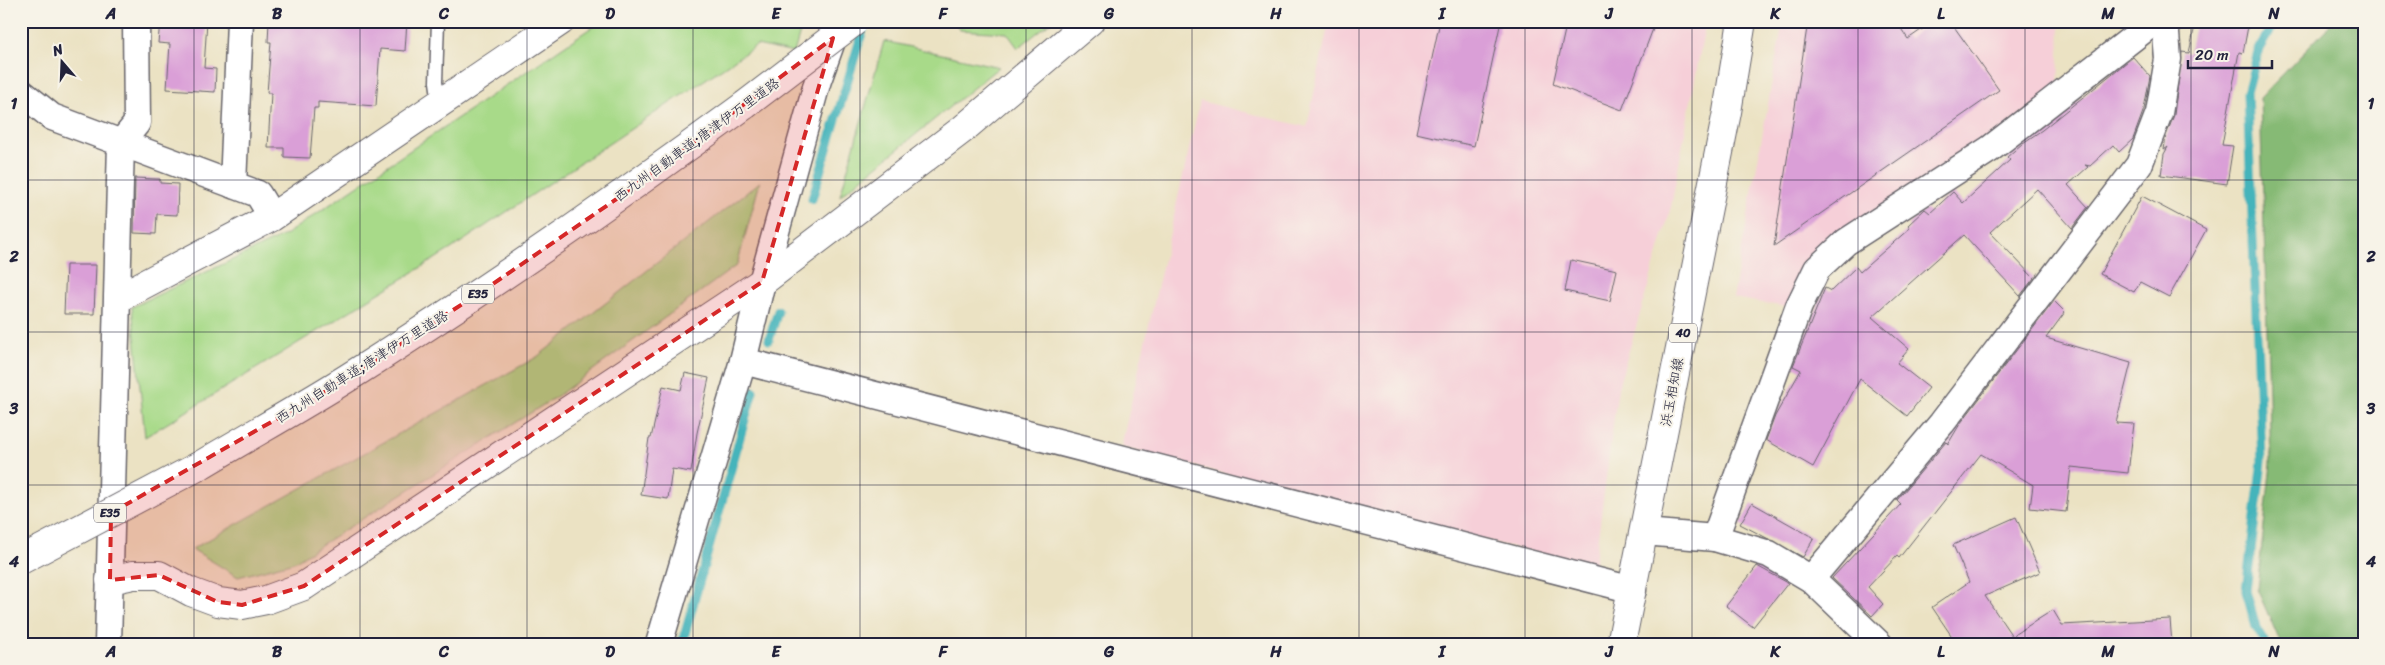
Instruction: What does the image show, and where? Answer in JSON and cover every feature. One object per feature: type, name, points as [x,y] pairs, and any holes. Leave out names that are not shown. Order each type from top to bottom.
[{"type":"main road","points":[[118,298],[272,217],[561,21]]},
{"type":"main road","name":"西九州自動車道;唐津伊万里道路","points":[[21,560],[200,466],[347,378],[487,288],[618,198],[855,21]]},
{"type":"main road","points":[[110,580],[133,575],[159,575],[191,592],[218,602],[242,605],[266,600],[304,586],[762,282],[963,129],[1090,21]]},
{"type":"main road","name":"浜玉相知線","points":[[1622,644],[1727,112],[1742,21]]},
{"type":"street","points":[[108,644],[121,143],[136,123],[136,21]]},
{"type":"street","points":[[233,185],[240,21]]},
{"type":"street","points":[[658,644],[743,361],[762,282],[818,80],[839,21]]},
{"type":"street","points":[[1715,538],[1799,306],[1817,269],[1846,242],[1990,149],[2155,21]]},
{"type":"street","points":[[1811,579],[1942,423],[2140,165],[2159,113],[2168,59],[2165,21]]},
{"type":"street","points":[[21,92],[52,117],[258,194],[272,217]]},
{"type":"street","points":[[743,361],[1633,590]]},
{"type":"street","points":[[1644,532],[1715,538],[1769,554],[1811,579],[1879,644]]},
{"type":"lane","points":[[438,21],[436,82],[439,103]]},
{"type":"highlighted area","points":[[833,38],[762,282],[304,586],[242,605],[218,602],[159,575],[110,580],[111,513],[347,379],[487,288],[618,198]]},
{"type":"shaded area","points":[[1329,21],[1706,21],[1670,212],[1618,388],[1594,568],[1121,447],[1200,101],[1307,127]]},
{"type":"shaded area","points":[[1783,21],[2060,21],[2058,87],[1982,146],[1816,252],[1787,307],[1733,298]]},
{"type":"green space","points":[[601,21],[803,21],[794,53],[757,45],[451,249],[145,437],[132,307],[285,235]]},
{"type":"green space","points":[[953,21],[1052,21],[1018,48],[1007,33],[960,30]]},
{"type":"green space","points":[[2334,21],[2364,21],[2364,644],[2281,644],[2257,589],[2271,463],[2260,98]]},
{"type":"green space","points":[[884,41],[999,67],[840,196]]},
{"type":"green space","points":[[760,182],[737,265],[559,395],[294,562],[238,577],[192,549],[537,357]]},
{"type":"building","points":[[160,21],[207,21],[204,68],[216,69],[215,92],[167,89],[170,44],[158,43]]},
{"type":"building","points":[[269,21],[407,21],[405,51],[380,49],[376,106],[318,102],[318,108],[314,108],[310,158],[284,157],[284,148],[268,148],[271,93],[267,93],[271,42],[268,42]]},
{"type":"building","points":[[1440,21],[1501,21],[1474,146],[1416,133]]},
{"type":"building","points":[[1567,21],[1656,21],[1622,110],[1553,84]]},
{"type":"building","points":[[1808,21],[1896,21],[1908,39],[1934,21],[1950,21],[1999,90],[1774,246]]},
{"type":"building","points":[[2196,21],[2249,21],[2243,53],[2239,52],[2222,145],[2233,146],[2227,184],[2161,175],[2164,154],[2168,147],[2164,150],[2166,136],[2174,115],[2182,52],[2189,53]]},
{"type":"building","points":[[2133,57],[2150,76],[2144,109],[2133,139],[2119,152],[2113,145],[2090,166],[2085,165],[2088,167],[2068,185],[2088,207],[2072,228],[2037,189],[1990,232],[2034,278],[2020,296],[1964,235],[1872,317],[1909,349],[1897,363],[1929,388],[1907,416],[1860,379],[1813,467],[1766,440],[1775,416],[1801,370],[1793,366],[1825,288],[1831,291],[1856,267],[1860,272],[1910,228],[1908,225],[1925,209],[1930,213],[1953,192],[1963,203],[2010,160],[2007,157],[2023,143]]},
{"type":"building","points":[[135,178],[160,179],[160,183],[178,184],[177,215],[157,214],[156,234],[134,233]]},
{"type":"building","points":[[2142,196],[2206,230],[2169,297],[2140,282],[2134,292],[2100,274]]},
{"type":"building","points":[[1571,260],[1617,270],[1610,301],[1565,291]]},
{"type":"building","points":[[66,265],[96,265],[94,314],[64,314]]},
{"type":"building","points":[[2054,301],[2065,312],[2046,338],[2131,363],[2116,423],[2134,424],[2128,473],[2071,467],[2066,512],[2030,508],[2033,485],[1981,454],[1899,558],[1897,556],[1868,587],[1883,604],[1872,616],[1832,578],[1901,504],[1897,500],[1946,442],[1948,444],[1960,424]]},
{"type":"building","points":[[685,373],[709,378],[691,472],[672,469],[668,499],[641,495],[649,438],[651,438],[663,386],[681,390]]},
{"type":"building","points":[[1752,503],[1814,538],[1803,557],[1740,524]]},
{"type":"building","points":[[2016,517],[2040,572],[1985,596],[2012,636],[2053,610],[2062,625],[2170,619],[2172,644],[2049,644],[2049,641],[2045,644],[1957,644],[1932,607],[1969,582],[1953,545]]},
{"type":"building","points":[[1757,566],[1788,583],[1753,627],[1726,606]]},
{"type":"waterway","points":[[2266,644],[2256,627],[2246,591],[2262,461],[2247,93],[2259,49],[2276,21]]},
{"type":"waterway","points":[[812,199],[865,23]]},
{"type":"waterway","points":[[769,340],[778,311]]},
{"type":"waterway","points":[[682,644],[753,391]]}]
